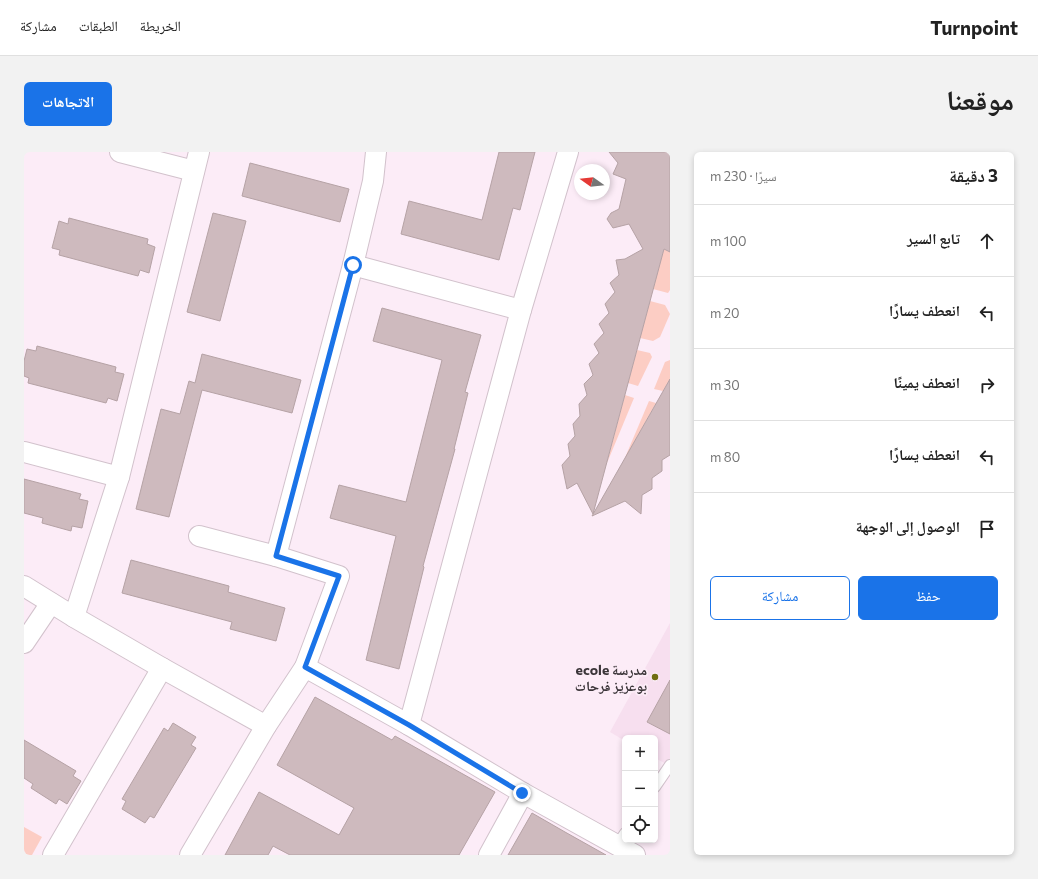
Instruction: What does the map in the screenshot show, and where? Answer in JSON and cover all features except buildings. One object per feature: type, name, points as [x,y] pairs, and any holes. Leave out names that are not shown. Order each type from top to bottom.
[{"type":"street","points":[[120,152],[194,171]]},
{"type":"street","points":[[74,617],[119,477],[194,171],[200,152]]},
{"type":"street","points":[[276,556],[353,265],[373,181],[376,152]]},
{"type":"street","points":[[409,725],[521,310],[568,152]]},
{"type":"street","points":[[353,265],[521,310]]},
{"type":"street","points":[[24,452],[119,477]]},
{"type":"street","points":[[190,855],[266,726],[305,667],[339,576],[276,556],[199,536]]},
{"type":"street","points":[[24,586],[162,668],[266,726]]},
{"type":"street","points":[[24,643],[51,603]]},
{"type":"street","points":[[305,667],[409,725],[522,793],[621,839],[634,855]]},
{"type":"street","points":[[53,855],[162,668]]},
{"type":"street","points":[[489,855],[522,793]]},
{"type":"lane","points":[[658,783],[670,765]]},
{"type":"shaded area","points":[[664,249],[670,252],[670,290],[668,293],[653,289]]},
{"type":"shaded area","points":[[650,301],[665,305],[670,314],[660,337],[653,341],[640,338]]},
{"type":"shaded area","points":[[637,350],[650,353],[652,357],[638,386],[628,383]]},
{"type":"shaded area","points":[[670,360],[670,379],[663,391],[654,389],[665,362]]},
{"type":"shaded area","points":[[625,395],[634,398],[607,463]]},
{"type":"shaded area","points":[[649,401],[656,403],[624,460]]},
{"type":"shaded area","name":"ecole مدرسة بوعزيز فرحات","points":[[670,623],[670,766],[658,760],[658,735],[622,735],[622,739],[610,732]]},
{"type":"shaded area","points":[[24,827],[42,837],[32,855],[24,855]]},
{"type":"place","name":"ecole مدرسة بوعزيز فرحات","points":[[655,677]]},
{"type":"route","points":[[353,265],[276,556],[339,576],[305,667],[409,725],[522,793]]}]
